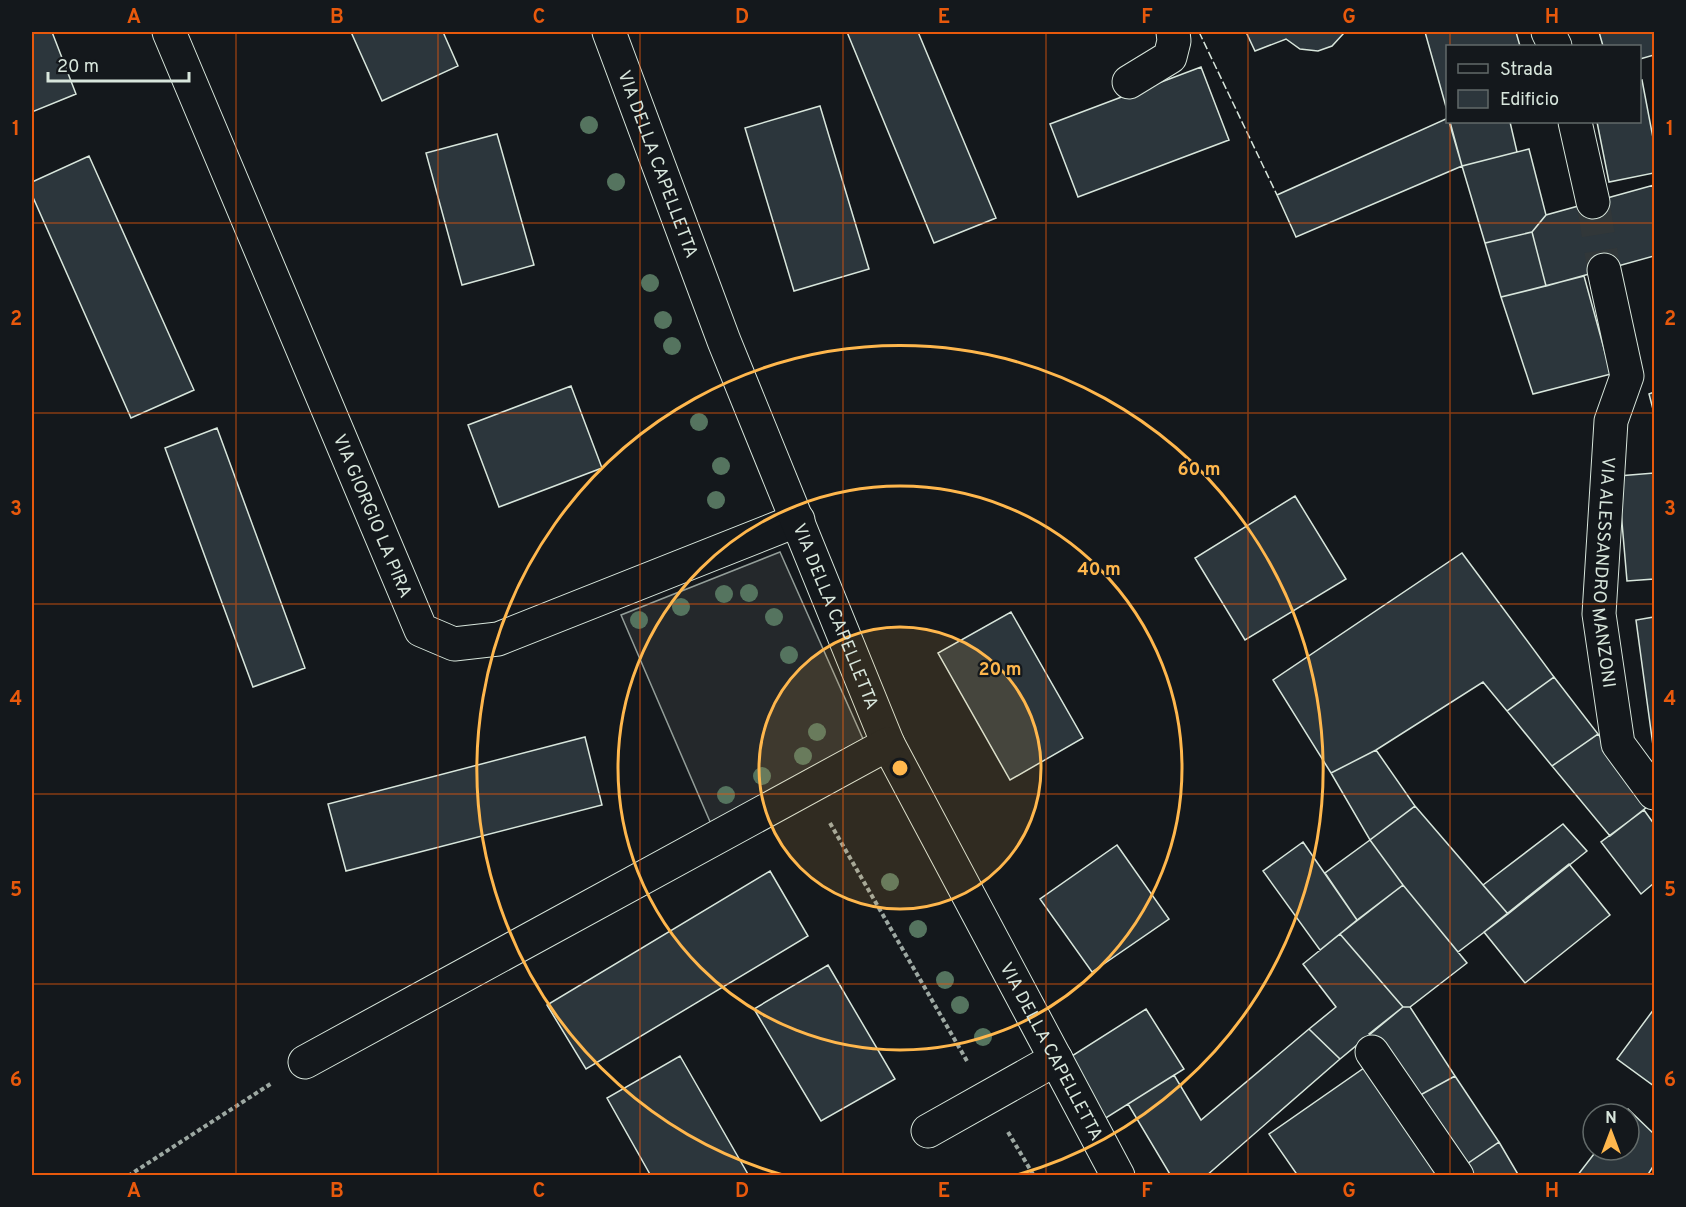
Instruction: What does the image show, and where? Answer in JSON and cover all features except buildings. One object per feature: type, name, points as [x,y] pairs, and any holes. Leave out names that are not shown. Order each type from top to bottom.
[{"type":"street","name":"VIA GIORGIO LA PIRA","points":[[169,32],[421,630],[454,644],[498,639],[798,520]]},
{"type":"street","name":"VIA DELLA CAPELLETTA","points":[[609,32],[724,341],[888,744],[1118,1176]]},
{"type":"street","points":[[1129,82],[1170,57],[1174,41],[1173,32]]},
{"type":"street","points":[[1575,123],[1593,202]]},
{"type":"street","name":"VIA ALESSANDRO MANZONI","points":[[1604,270],[1627,376],[1611,421],[1599,614],[1618,744],[1654,793]]},
{"type":"street","points":[[305,1062],[888,744]]},
{"type":"street","points":[[1372,1052],[1457,1176]]},
{"type":"street","points":[[928,1131],[1056,1059]]},
{"type":"path","points":[[810,788],[1034,1176]]},
{"type":"path","points":[[128,1176],[305,1062]]},
{"type":"shaded area","points":[[780,552],[863,739],[711,824],[621,615]]},
{"type":"tunnel","points":[[1593,202],[1604,270]]},
{"type":"fence","points":[[1199,32],[1277,195]]}]
